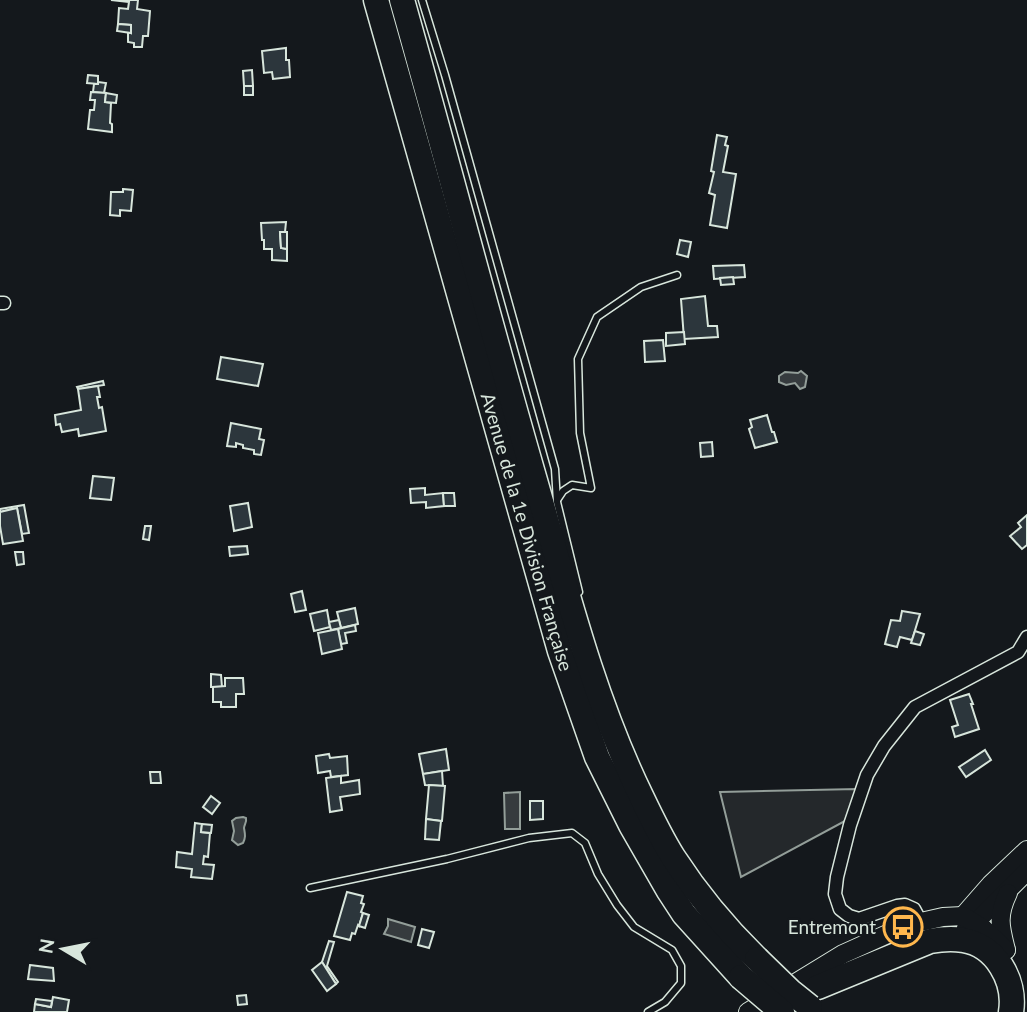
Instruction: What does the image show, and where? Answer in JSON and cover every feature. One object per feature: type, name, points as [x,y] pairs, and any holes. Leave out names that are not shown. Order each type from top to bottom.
[{"type":"highway","name":"Avenue de la 1e Division Française","points":[[376,0],[559,651],[597,757],[612,791],[684,914],[745,973],[779,1012]]},
{"type":"highway","name":"Avenue de la 1e Division Française","points":[[402,0],[521,430],[607,719],[658,831],[691,881],[739,941],[745,973]]},
{"type":"highway","points":[[745,973],[790,991],[819,991],[966,927],[972,942],[983,948],[1000,964],[1006,974],[1011,1012]]},
{"type":"highway","points":[[1006,950],[1014,964],[1023,993],[1023,1012]]},
{"type":"highway","points":[[745,973],[767,1012]]},
{"type":"highway","points":[[758,1012],[806,984],[819,991]]},
{"type":"main road","points":[[966,927],[991,884],[1027,850]]},
{"type":"main road","points":[[966,927],[1027,871]]},
{"type":"main road","points":[[1006,950],[1000,916],[1011,887]]},
{"type":"main road","points":[[779,1012],[819,991],[844,954],[903,927],[921,922],[943,917],[966,927],[984,929],[1006,950]]},
{"type":"main road","points":[[748,1012],[819,991]]},
{"type":"street","points":[[921,922],[914,909],[905,905],[859,919],[840,909],[835,894],[837,877],[850,825],[867,775],[884,746],[915,707],[1018,652],[1027,637]]},
{"type":"lane","points":[[422,0],[555,469],[556,502],[580,602]]},
{"type":"lane","points":[[556,502],[563,491],[572,485],[591,488],[580,433],[578,359],[597,317],[641,287],[677,275]]},
{"type":"lane","points":[[584,626],[593,676]]},
{"type":"lane","points":[[310,888],[447,859],[529,838],[572,833],[585,843],[598,874],[634,927],[672,950],[681,966],[681,983],[665,1002],[648,1012]]},
{"type":"shaded area","points":[[801,371],[807,376],[805,387],[800,389],[795,383],[786,385],[779,382],[779,376],[785,372]]},
{"type":"shaded area","points":[[857,789],[845,821],[741,877],[720,792]]},
{"type":"shaded area","points":[[520,792],[520,829],[505,829],[504,793]]},
{"type":"shaded area","points":[[246,818],[245,837],[243,843],[238,845],[232,840],[232,821]]},
{"type":"shaded area","points":[[388,919],[415,927],[411,942],[384,934]]},
{"type":"building","points":[[111,0],[138,0],[137,9],[150,11],[148,36],[143,36],[142,47],[134,47],[134,43],[128,42],[131,25],[118,24],[119,8],[128,9],[129,2]]},
{"type":"building","points":[[118,24],[131,25],[131,33],[117,31]]},
{"type":"building","points":[[286,48],[290,77],[273,79],[272,72],[264,73],[262,51]]},
{"type":"building","points":[[252,70],[253,86],[244,86],[243,71]]},
{"type":"building","points":[[88,75],[98,76],[98,84],[87,83]]},
{"type":"building","points":[[106,83],[104,93],[93,92],[94,84]]},
{"type":"building","points":[[244,86],[253,86],[253,95],[244,95]]},
{"type":"building","points":[[91,92],[106,93],[105,102],[111,103],[112,132],[88,129],[90,110],[94,110],[95,100],[90,100]]},
{"type":"building","points":[[106,93],[117,95],[116,103],[105,102]]},
{"type":"building","points":[[717,135],[727,137],[723,172],[736,174],[727,228],[710,225],[715,195],[709,193]]},
{"type":"building","points":[[123,189],[133,190],[131,211],[120,210],[120,216],[110,215],[111,192],[123,192]]},
{"type":"building","points":[[286,222],[285,232],[280,232],[281,248],[287,249],[287,261],[272,260],[272,249],[264,249],[261,223]]},
{"type":"building","points":[[280,232],[287,232],[287,249],[281,248]]},
{"type":"building","points":[[680,240],[691,242],[688,257],[677,254]]},
{"type":"building","points":[[744,265],[745,277],[714,279],[713,266]]},
{"type":"building","points":[[733,277],[734,284],[721,285],[720,278]]},
{"type":"building","points":[[705,296],[708,326],[717,326],[718,337],[684,339],[681,299]]},
{"type":"building","points":[[684,332],[685,344],[666,346],[666,333]]},
{"type":"building","points":[[663,340],[665,361],[645,362],[644,341]]},
{"type":"building","points":[[221,357],[263,364],[258,386],[217,379]]},
{"type":"building","points":[[103,381],[104,385],[77,387]]},
{"type":"building","points":[[98,386],[100,397],[97,397],[99,408],[102,407],[106,431],[79,436],[78,429],[62,432],[60,424],[56,425],[55,415],[81,410],[78,389]]},
{"type":"building","points":[[767,415],[777,442],[755,448],[749,429],[752,427],[750,420]]},
{"type":"building","points":[[231,423],[261,429],[259,439],[264,440],[261,455],[254,454],[254,450],[243,448],[243,445],[236,443],[236,447],[227,446]]},
{"type":"building","points":[[712,442],[713,456],[701,457],[700,443]]},
{"type":"building","points":[[93,476],[114,478],[111,500],[90,498]]},
{"type":"building","points":[[425,488],[425,495],[443,493],[444,506],[426,508],[426,502],[411,503],[410,489]]},
{"type":"building","points":[[443,493],[454,493],[455,506],[444,506]]},
{"type":"building","points":[[248,503],[252,527],[234,531],[230,506]]},
{"type":"building","points":[[24,505],[29,533],[22,534],[17,508],[0,512],[0,509]]},
{"type":"building","points":[[17,508],[23,541],[3,544],[0,512]]},
{"type":"building","points":[[1027,515],[1027,545],[1022,549],[1010,536],[1021,527],[1018,523]]},
{"type":"building","points":[[145,526],[151,526],[149,540],[143,539]]},
{"type":"building","points":[[247,546],[248,554],[230,556],[229,547]]},
{"type":"building","points":[[15,552],[23,552],[24,564],[17,565]]},
{"type":"building","points":[[302,591],[306,610],[295,612],[291,594]]},
{"type":"building","points":[[355,608],[358,624],[341,628],[337,612]]},
{"type":"building","points":[[327,610],[330,627],[314,631],[310,614]]},
{"type":"building","points":[[902,611],[920,614],[912,640],[900,637],[897,647],[885,644],[891,620],[900,621]]},
{"type":"building","points":[[339,620],[341,628],[331,630],[329,622]]},
{"type":"building","points":[[355,625],[356,631],[345,633],[347,643],[341,644],[338,629]]},
{"type":"building","points":[[338,629],[342,649],[322,654],[318,633]]},
{"type":"building","points":[[915,631],[924,634],[920,645],[911,643]]},
{"type":"building","points":[[211,674],[221,675],[222,687],[211,687]]},
{"type":"building","points":[[225,678],[243,678],[244,694],[236,694],[236,707],[221,707],[221,702],[213,702],[213,687],[225,686]]},
{"type":"building","points":[[969,694],[979,729],[955,737],[952,727],[958,725],[950,700]]},
{"type":"building","points":[[446,749],[449,770],[423,774],[419,754]]},
{"type":"building","points":[[985,750],[991,760],[966,777],[959,767]]},
{"type":"building","points":[[329,754],[330,758],[347,756],[348,775],[331,777],[330,771],[318,773],[316,756]]},
{"type":"building","points":[[442,771],[443,786],[425,785],[423,774]]},
{"type":"building","points":[[150,772],[160,772],[161,783],[151,783]]},
{"type":"building","points":[[341,776],[341,783],[359,780],[360,794],[340,797],[342,810],[330,812],[326,778]]},
{"type":"building","points":[[429,785],[445,786],[442,821],[426,819]]},
{"type":"building","points":[[211,796],[220,803],[212,814],[203,807]]},
{"type":"building","points":[[530,801],[543,801],[543,819],[530,820]]},
{"type":"building","points":[[426,819],[441,821],[439,840],[425,839]]},
{"type":"building","points":[[195,823],[202,824],[201,832],[210,833],[208,857],[204,856],[203,864],[214,865],[212,879],[191,877],[192,869],[176,867],[177,852],[192,854]]},
{"type":"building","points":[[202,824],[212,825],[211,833],[201,832]]},
{"type":"building","points":[[347,892],[363,896],[361,903],[364,904],[359,926],[355,934],[352,933],[350,940],[334,936]]},
{"type":"building","points":[[363,913],[369,915],[365,928],[359,926]]},
{"type":"building","points":[[422,929],[434,932],[429,948],[418,945]]},
{"type":"building","points":[[329,941],[334,942],[327,966],[338,982],[336,984],[322,962]]},
{"type":"building","points":[[322,962],[336,984],[327,991],[312,970]]},
{"type":"building","points":[[30,965],[53,968],[54,981],[28,979]]},
{"type":"building","points":[[246,995],[247,1004],[238,1005],[237,996]]},
{"type":"building","points":[[53,997],[69,1000],[67,1012],[34,1012],[35,1004],[51,1007]]},
{"type":"building","points":[[36,999],[52,1001],[51,1007],[35,1004]]},
{"type":"place","name":"Entremont","points":[[903,927]]}]
